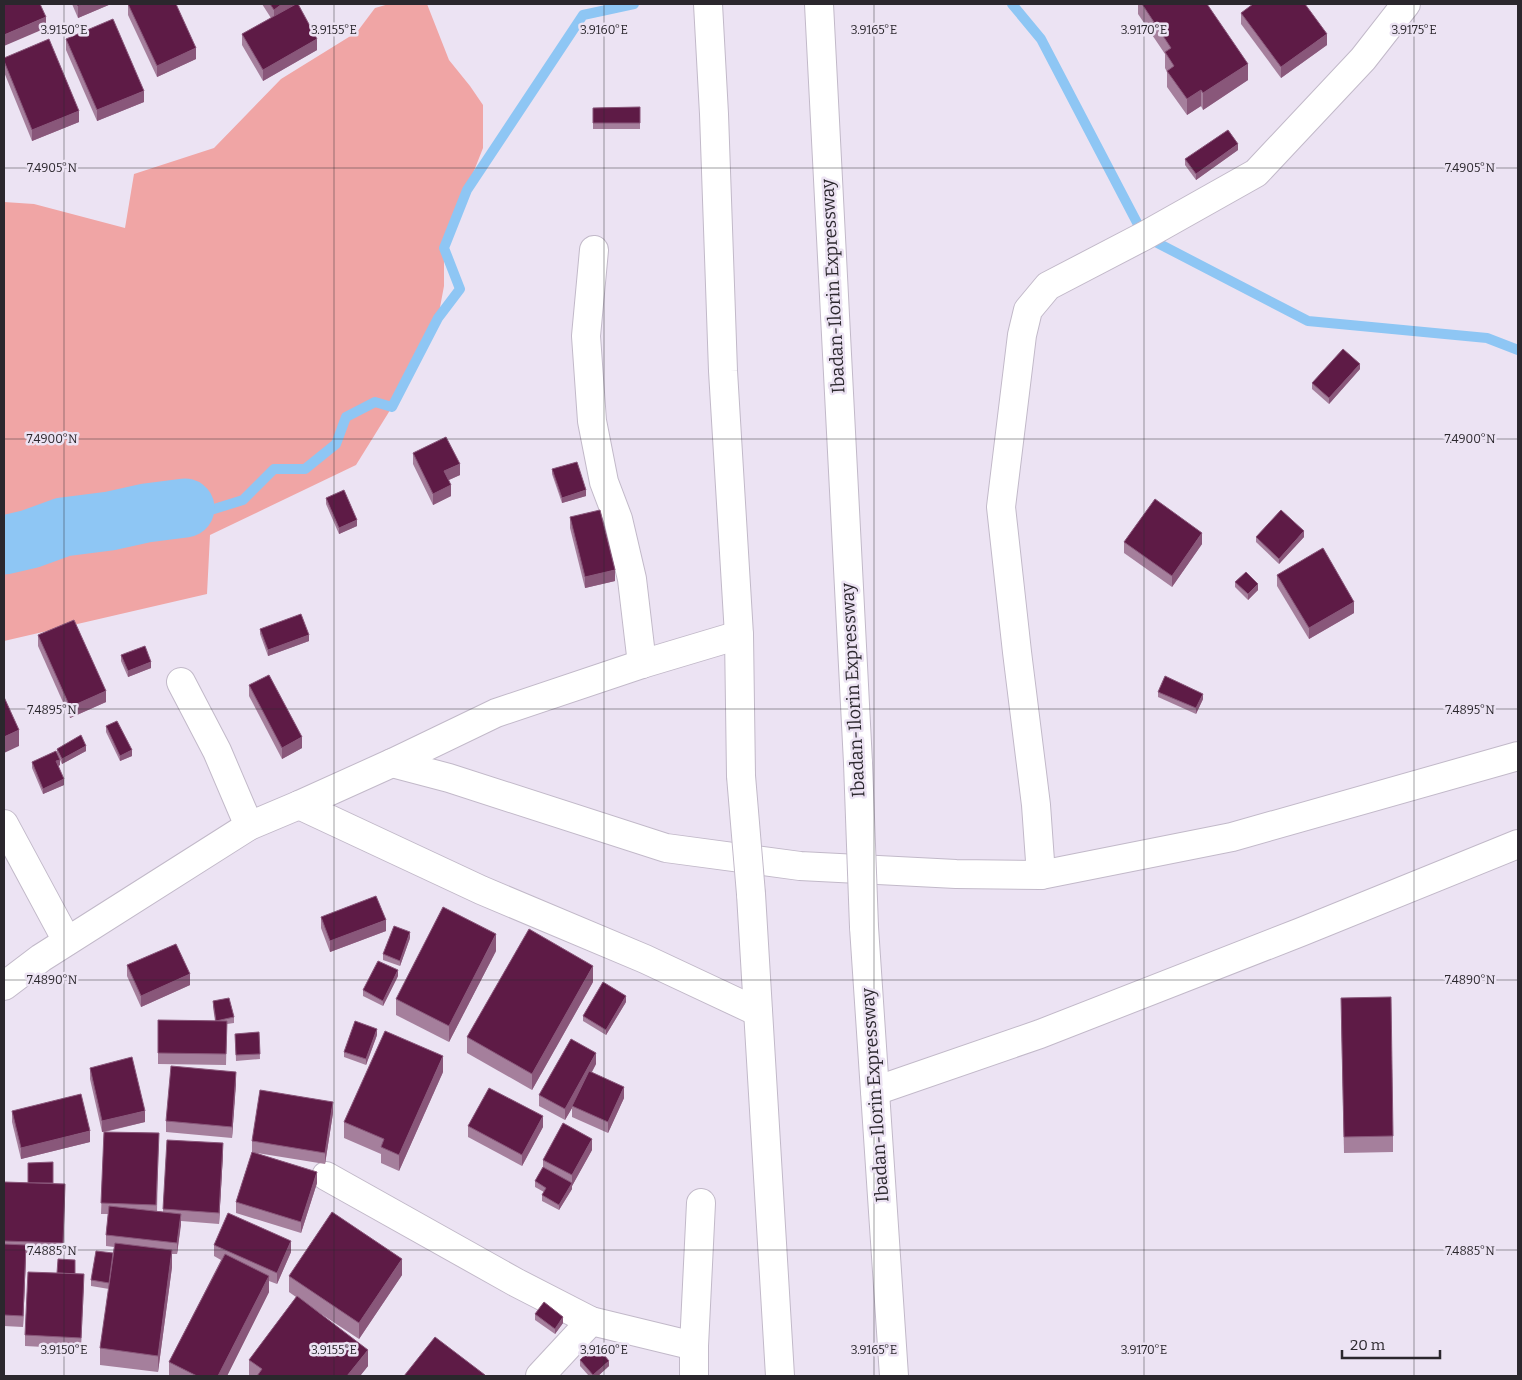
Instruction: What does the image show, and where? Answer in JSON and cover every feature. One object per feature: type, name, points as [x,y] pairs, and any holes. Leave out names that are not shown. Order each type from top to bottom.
[{"type":"main road","points":[[708,4],[714,114],[723,372],[739,635],[742,776],[751,894],[780,1376]]},
{"type":"main road","name":"Ibadan-Ilorin Expressway","points":[[819,4],[858,763],[864,927],[894,1376]]},
{"type":"main road","points":[[1041,875],[1036,806],[1001,507],[1022,335],[1028,310],[1048,286],[1144,236],[1256,173],[1363,59],[1406,4]]},
{"type":"main road","points":[[594,250],[586,336],[592,421],[604,482],[618,519],[632,579],[642,664]]},
{"type":"main road","points":[[4,986],[67,941],[249,826],[299,806],[496,714],[642,664],[739,635]]},
{"type":"main road","points":[[181,682],[217,751],[249,826]]},
{"type":"main road","points":[[392,763],[449,778],[666,848],[800,866],[956,874],[1041,875],[1232,837],[1518,756]]},
{"type":"main road","points":[[299,806],[481,890],[645,959],[758,1012]]},
{"type":"main road","points":[[4,824],[67,941]]},
{"type":"main road","points":[[875,1091],[1040,1034],[1301,932],[1518,844]]},
{"type":"main road","points":[[326,1176],[517,1283],[591,1321],[694,1346]]},
{"type":"main road","points":[[694,1376],[702,1203]]},
{"type":"main road","points":[[540,1376],[591,1321]]},
{"type":"shaded area","points":[[389,4],[427,4],[449,60],[483,105],[483,148],[444,247],[444,286],[438,318],[392,407],[356,465],[210,535],[207,594],[4,641],[4,202],[34,204],[125,228],[134,174],[214,148],[281,79],[357,32],[375,8]]},
{"type":"building","points":[[4,4],[40,4],[46,17],[4,35]]},
{"type":"building","points":[[128,4],[176,4],[196,48],[157,66]]},
{"type":"building","points":[[270,4],[282,4],[274,10]]},
{"type":"building","points":[[298,4],[317,39],[263,70],[242,34]]},
{"type":"building","points":[[1142,4],[1207,4],[1248,64],[1203,93],[1201,90],[1187,99],[1167,71],[1174,66],[1165,52],[1171,48]]},
{"type":"building","points":[[1253,4],[1305,4],[1327,34],[1281,67],[1241,13]]},
{"type":"building","points":[[113,19],[144,91],[97,110],[66,39]]},
{"type":"building","points":[[49,39],[79,111],[32,130],[4,58]]},
{"type":"building","points":[[640,107],[640,123],[593,123],[593,108]]},
{"type":"building","points":[[1228,130],[1238,144],[1196,174],[1185,159]]},
{"type":"building","points":[[1343,349],[1360,364],[1329,398],[1312,383]]},
{"type":"building","points":[[446,437],[460,464],[444,471],[451,485],[433,494],[413,453]]},
{"type":"building","points":[[577,462],[586,490],[562,498],[552,469]]},
{"type":"building","points":[[344,490],[357,520],[339,528],[326,498]]},
{"type":"building","points":[[1155,499],[1202,533],[1172,576],[1124,542]]},
{"type":"building","points":[[600,510],[615,570],[585,577],[570,517]]},
{"type":"building","points":[[1281,510],[1304,531],[1279,559],[1256,537]]},
{"type":"building","points":[[1323,548],[1354,602],[1309,628],[1277,575]]},
{"type":"building","points":[[1246,572],[1258,584],[1248,594],[1235,582]]},
{"type":"building","points":[[301,614],[309,635],[268,650],[260,629]]},
{"type":"building","points":[[74,620],[106,691],[70,707],[38,635]]},
{"type":"building","points":[[145,646],[151,662],[128,671],[121,655]]},
{"type":"building","points":[[269,675],[302,737],[282,748],[249,685]]},
{"type":"building","points":[[1165,676],[1203,694],[1196,708],[1158,692]]},
{"type":"building","points":[[4,697],[19,730],[4,737]]},
{"type":"building","points":[[117,721],[132,750],[120,756],[106,726]]},
{"type":"building","points":[[81,735],[86,746],[62,759],[57,749]]},
{"type":"building","points":[[56,751],[60,760],[56,761],[64,779],[43,789],[32,762]]},
{"type":"building","points":[[376,896],[386,920],[330,941],[321,917]]},
{"type":"building","points":[[443,907],[496,934],[449,1026],[396,999]]},
{"type":"building","points":[[394,926],[410,932],[400,961],[383,954]]},
{"type":"building","points":[[529,929],[593,966],[532,1074],[467,1037]]},
{"type":"building","points":[[176,944],[190,974],[141,996],[127,965]]},
{"type":"building","points":[[378,961],[398,970],[383,1001],[363,990]]},
{"type":"building","points":[[603,982],[626,996],[606,1030],[583,1016]]},
{"type":"building","points":[[1391,997],[1393,1136],[1344,1137],[1341,998]]},
{"type":"building","points":[[229,998],[234,1017],[216,1021],[213,1001]]},
{"type":"building","points":[[158,1020],[227,1021],[226,1054],[158,1053]]},
{"type":"building","points":[[355,1021],[377,1029],[366,1059],[344,1052]]},
{"type":"building","points":[[385,1031],[443,1056],[399,1155],[381,1147],[384,1139],[344,1122]]},
{"type":"building","points":[[259,1032],[260,1054],[236,1055],[235,1034]]},
{"type":"building","points":[[571,1039],[596,1053],[565,1109],[539,1095]]},
{"type":"building","points":[[132,1057],[145,1111],[102,1121],[90,1068]]},
{"type":"building","points":[[171,1066],[236,1072],[232,1127],[166,1121]]},
{"type":"building","points":[[589,1071],[624,1087],[608,1122],[572,1106]]},
{"type":"building","points":[[489,1088],[543,1116],[522,1155],[468,1126]]},
{"type":"building","points":[[260,1090],[333,1102],[325,1153],[252,1141]]},
{"type":"building","points":[[81,1094],[90,1131],[21,1148],[12,1111]]},
{"type":"building","points":[[563,1123],[592,1139],[572,1175],[543,1160]]},
{"type":"building","points":[[104,1132],[159,1133],[156,1205],[101,1203]]},
{"type":"building","points":[[167,1140],[223,1143],[219,1213],[163,1209]]},
{"type":"building","points":[[252,1152],[317,1172],[301,1222],[236,1202]]},
{"type":"building","points":[[53,1162],[53,1183],[28,1183],[28,1163]]},
{"type":"building","points":[[543,1167],[572,1183],[559,1205],[542,1195],[546,1188],[535,1181]]},
{"type":"building","points":[[4,1182],[65,1184],[63,1243],[4,1241]]},
{"type":"building","points":[[109,1206],[181,1214],[177,1243],[106,1235]]},
{"type":"building","points":[[332,1212],[402,1259],[359,1323],[289,1276]]},
{"type":"building","points":[[228,1213],[291,1241],[277,1273],[214,1245]]},
{"type":"building","points":[[115,1243],[172,1250],[158,1356],[100,1348]]},
{"type":"building","points":[[4,1244],[26,1245],[23,1316],[4,1315]]},
{"type":"building","points":[[96,1251],[113,1253],[109,1283],[91,1280]]},
{"type":"building","points":[[225,1254],[269,1276],[218,1376],[197,1376],[169,1362]]},
{"type":"building","points":[[58,1259],[75,1260],[75,1274],[57,1273]]},
{"type":"building","points":[[28,1272],[84,1274],[81,1338],[25,1335]]},
{"type":"building","points":[[297,1296],[368,1350],[347,1376],[257,1376],[262,1369],[249,1360]]},
{"type":"building","points":[[544,1302],[563,1317],[555,1329],[535,1314]]},
{"type":"building","points":[[435,1337],[485,1375],[404,1376]]},
{"type":"building","points":[[596,1345],[609,1361],[593,1375],[580,1360]]},
{"type":"waterway","points":[[185,508],[214,509],[243,500],[274,469],[305,469],[336,444],[346,417],[375,402],[392,407],[438,318],[460,289],[444,248],[467,190],[583,15],[634,4]]},
{"type":"waterway","points":[[1012,4],[1041,39],[1144,236],[1308,321],[1487,338],[1518,350]]},
{"type":"waterway","points":[[4,545],[30,539],[63,527],[185,508]]}]
